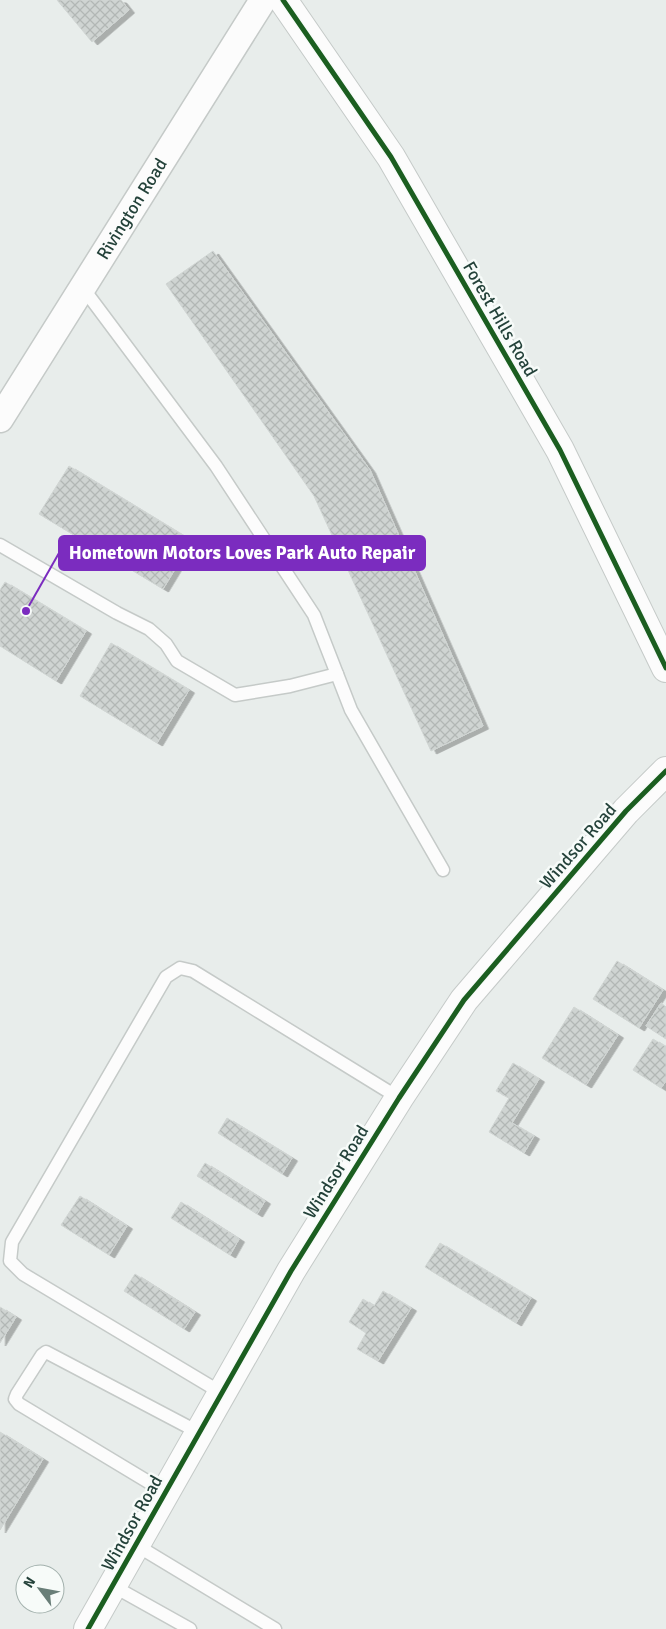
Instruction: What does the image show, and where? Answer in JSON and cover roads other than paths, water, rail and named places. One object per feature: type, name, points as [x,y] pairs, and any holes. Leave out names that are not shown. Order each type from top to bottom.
[{"type":"street","name":"Rivington Road","points":[[0,419],[263,0]]},
{"type":"street","name":"Forest Hills Road","points":[[283,0],[401,174],[560,450],[666,668]]},
{"type":"street","name":"Windsor Road","points":[[88,1629],[220,1392],[291,1271],[399,1098],[464,1000],[497,959],[626,811],[666,771]]},
{"type":"lane","points":[[83,288],[216,466],[314,615],[351,710],[443,870]]},
{"type":"lane","points":[[0,544],[117,613],[149,628],[166,644],[177,661],[235,696],[290,686],[337,674]]},
{"type":"lane","points":[[220,1392],[23,1274],[10,1261],[12,1242],[166,977],[180,968],[193,971],[399,1098]]},
{"type":"lane","points":[[165,1492],[19,1404],[15,1399],[17,1394],[42,1355],[46,1352],[198,1432]]},
{"type":"lane","points":[[136,1545],[275,1629]]},
{"type":"lane","points":[[113,1586],[191,1629]]},
{"type":"place","name":"Hometown Motors Loves Park Auto Repair","points":[[26,611]]}]
